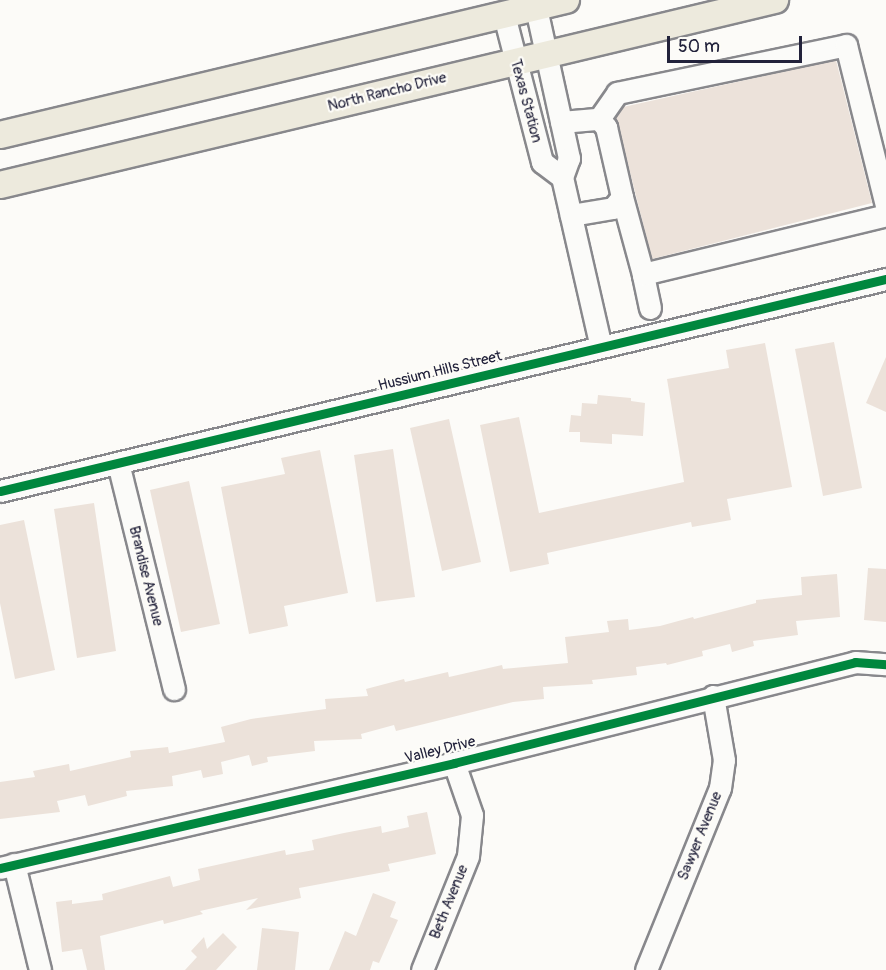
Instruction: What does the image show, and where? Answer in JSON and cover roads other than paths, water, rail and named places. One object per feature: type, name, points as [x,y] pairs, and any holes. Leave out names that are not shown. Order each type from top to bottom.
[{"type":"main road","points":[[0,135],[566,0]]},
{"type":"main road","name":"North Rancho Drive","points":[[0,185],[775,0]]},
{"type":"street","name":"Texas Station","points":[[536,8],[569,158],[562,177],[601,347]]},
{"type":"street","name":"Texas Station","points":[[504,15],[542,162],[562,177]]},
{"type":"street","points":[[561,122],[598,119],[617,93],[846,45],[886,206]]},
{"type":"street","points":[[598,119],[606,128],[650,308]]},
{"type":"street","points":[[571,214],[613,208],[622,197]]},
{"type":"street","points":[[644,278],[643,274],[886,215]]},
{"type":"street","name":"Hussium Hills Street","points":[[0,491],[886,279]]},
{"type":"street","name":"Brandise Avenue","points":[[118,463],[174,689]]},
{"type":"street","name":"Valley Drive","points":[[7,866],[454,763],[855,662],[886,664]]},
{"type":"street","name":"Sawyer Avenue","points":[[646,970],[720,788],[724,760],[713,696]]},
{"type":"street","name":"Beth Avenue","points":[[422,970],[468,856],[472,815],[454,763]]},
{"type":"street","points":[[7,866],[40,970]]}]
